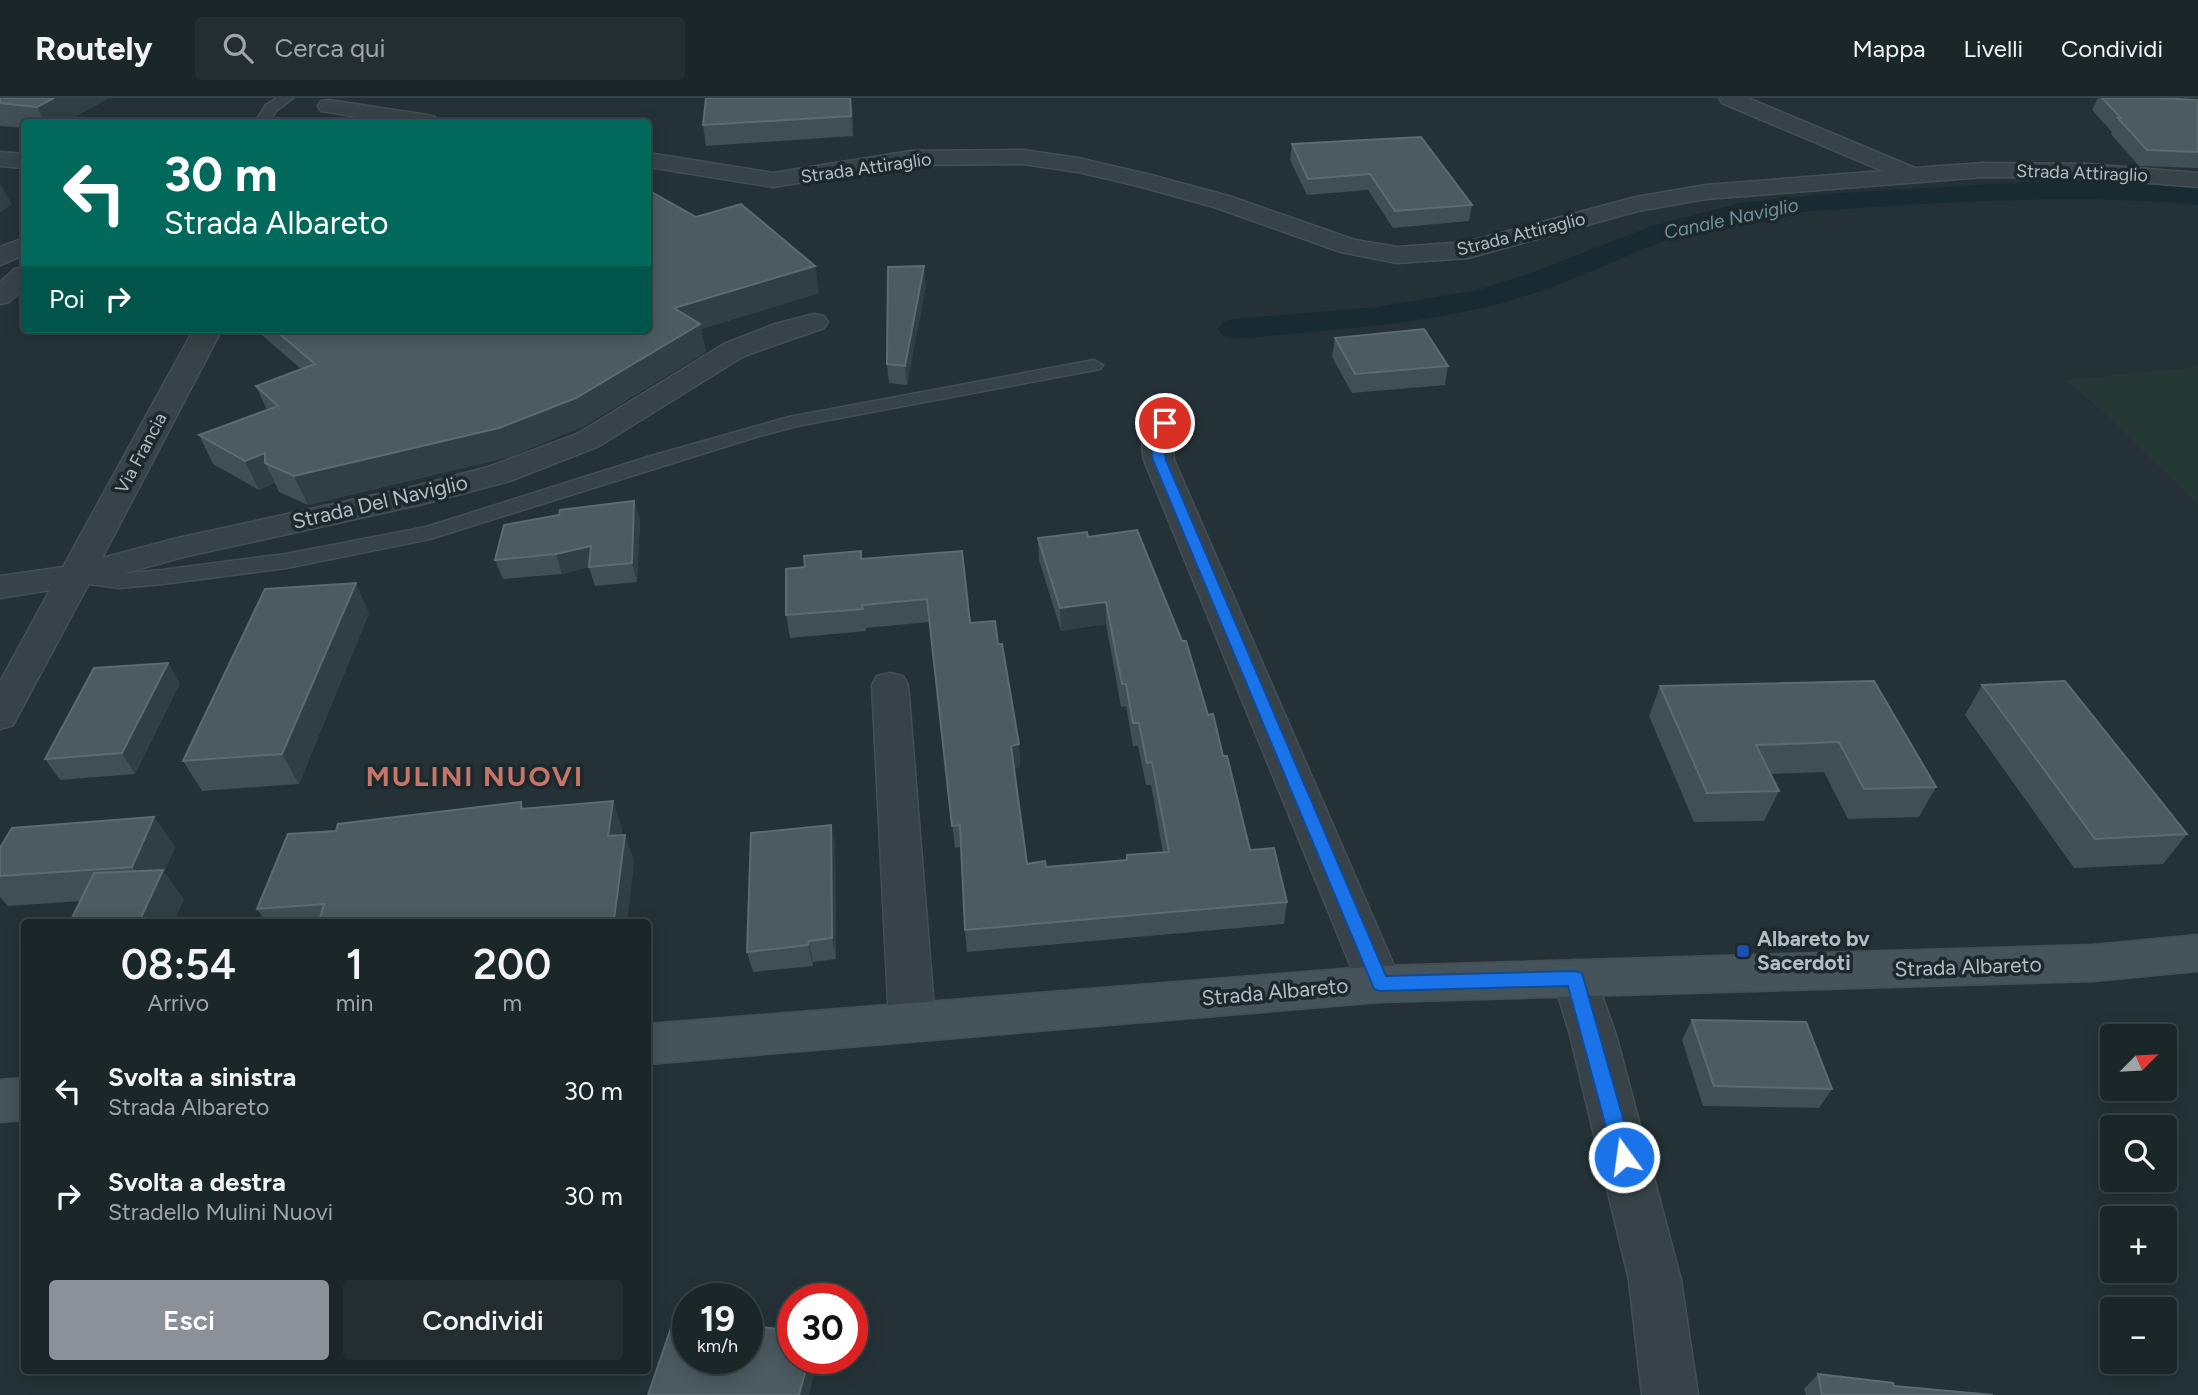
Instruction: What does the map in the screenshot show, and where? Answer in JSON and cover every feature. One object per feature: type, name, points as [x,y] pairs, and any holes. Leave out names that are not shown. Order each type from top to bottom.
[{"type":"street","points":[[1730,98],[1912,174]]},
{"type":"street","points":[[328,109],[404,119]]},
{"type":"street","name":"Strada Attiraglio","points":[[651,160],[773,180],[911,158],[1023,157],[1077,165],[1143,180],[1223,202],[1350,247],[1397,255],[1478,248],[1636,204],[1679,195],[1983,170],[2060,170],[2198,180]]},
{"type":"street","points":[[0,159],[21,161]]},
{"type":"street","points":[[0,257],[21,247]]},
{"type":"street","points":[[0,296],[21,278]]},
{"type":"street","points":[[0,306],[21,302]]},
{"type":"street","name":"Strada Del Naviglio","points":[[0,587],[75,576],[238,534],[419,495],[522,466],[588,440],[734,350],[814,322]]},
{"type":"street","name":"Via Francia","points":[[75,576],[206,333]]},
{"type":"street","points":[[1172,419],[1158,430],[1156,439],[1160,460],[1380,984]]},
{"type":"street","points":[[0,716],[75,576]]},
{"type":"street","points":[[890,685],[912,1021]]},
{"type":"street","name":"Strada Albareto","points":[[651,1044],[1380,984],[2093,963],[2198,953]]},
{"type":"street","points":[[1575,978],[1593,1035],[1655,1280],[1670,1395]]},
{"type":"street","points":[[0,1101],[21,1099]]},
{"type":"lane","points":[[263,119],[271,108],[286,98]]},
{"type":"lane","points":[[75,576],[119,581],[162,577],[286,561],[397,541],[430,533],[684,450],[756,431],[796,421],[1094,365]]},
{"type":"green space","points":[[2198,367],[2198,504],[2067,380]]},
{"type":"building","points":[[0,98],[54,98],[37,107],[0,103]]},
{"type":"building","points":[[706,98],[850,98],[851,116],[703,125]]},
{"type":"building","points":[[2102,98],[2198,100],[2198,152],[2147,150]]},
{"type":"building","points":[[1421,137],[1472,205],[1395,211],[1370,174],[1308,179],[1292,144]]},
{"type":"building","points":[[651,192],[696,217],[741,204],[815,266],[674,308],[700,324],[576,398],[499,428],[294,476],[265,463],[265,453],[245,461],[199,435],[278,406],[256,386],[315,364],[279,333],[651,333]]},
{"type":"building","points":[[924,266],[905,366],[887,364],[888,267]]},
{"type":"building","points":[[1424,329],[1448,366],[1355,374],[1335,338]]},
{"type":"building","points":[[634,501],[632,563],[589,567],[591,546],[556,554],[495,560],[504,525],[559,515],[560,510]]},
{"type":"building","points":[[1137,530],[1182,641],[1186,641],[1208,715],[1213,714],[1223,756],[1227,756],[1250,850],[1274,848],[1287,902],[965,930],[960,825],[952,826],[927,599],[862,605],[863,609],[786,615],[786,569],[805,567],[804,556],[861,551],[861,559],[962,551],[970,623],[995,621],[998,644],[1002,644],[1019,744],[1011,746],[1027,864],[1045,861],[1046,867],[1127,860],[1127,855],[1169,852],[1152,762],[1147,763],[1139,723],[1133,723],[1126,684],[1122,684],[1106,602],[1060,608],[1038,538],[1087,532],[1088,537]]},
{"type":"building","points":[[356,583],[282,754],[183,761],[265,589]]},
{"type":"building","points":[[168,663],[122,753],[45,759],[94,668]]},
{"type":"building","points":[[1874,681],[1936,787],[1864,789],[1839,742],[1756,745],[1779,791],[1707,793],[1660,686]]},
{"type":"building","points":[[2065,681],[2187,834],[2095,839],[1982,685]]},
{"type":"building","points":[[613,801],[608,836],[625,835],[614,919],[320,919],[324,904],[257,909],[288,834],[336,831],[338,824],[521,802],[521,809]]},
{"type":"building","points":[[154,817],[132,867],[0,876],[0,848],[12,828]]},
{"type":"building","points":[[831,825],[832,938],[809,941],[808,945],[747,952],[751,833]]},
{"type":"building","points":[[163,870],[140,919],[71,919],[94,873]]},
{"type":"building","points":[[1692,1020],[1806,1022],[1832,1089],[1714,1086]]},
{"type":"building","points":[[672,1325],[672,1374],[763,1374],[763,1327],[777,1329],[777,1374],[805,1374],[799,1395],[648,1395]]},
{"type":"building","points":[[1818,1374],[1893,1383],[1894,1386],[1993,1395],[1822,1395]]},
{"type":"waterway","name":"Canale Naviglio","points":[[1234,329],[1377,316],[1449,306],[1542,280],[1667,230],[1719,215],[1761,208],[2004,191],[2120,191],[2198,196]]},
{"type":"place","name":"Albareto bv Sacerdoti","points":[[1743,951]]},
{"type":"district","name":"MULINI NUOVI","points":[[475,776]]},
{"type":"route","points":[[1165,423],[1158,430],[1156,439],[1160,460],[1380,984],[1575,978],[1593,1035],[1624,1157]]}]
